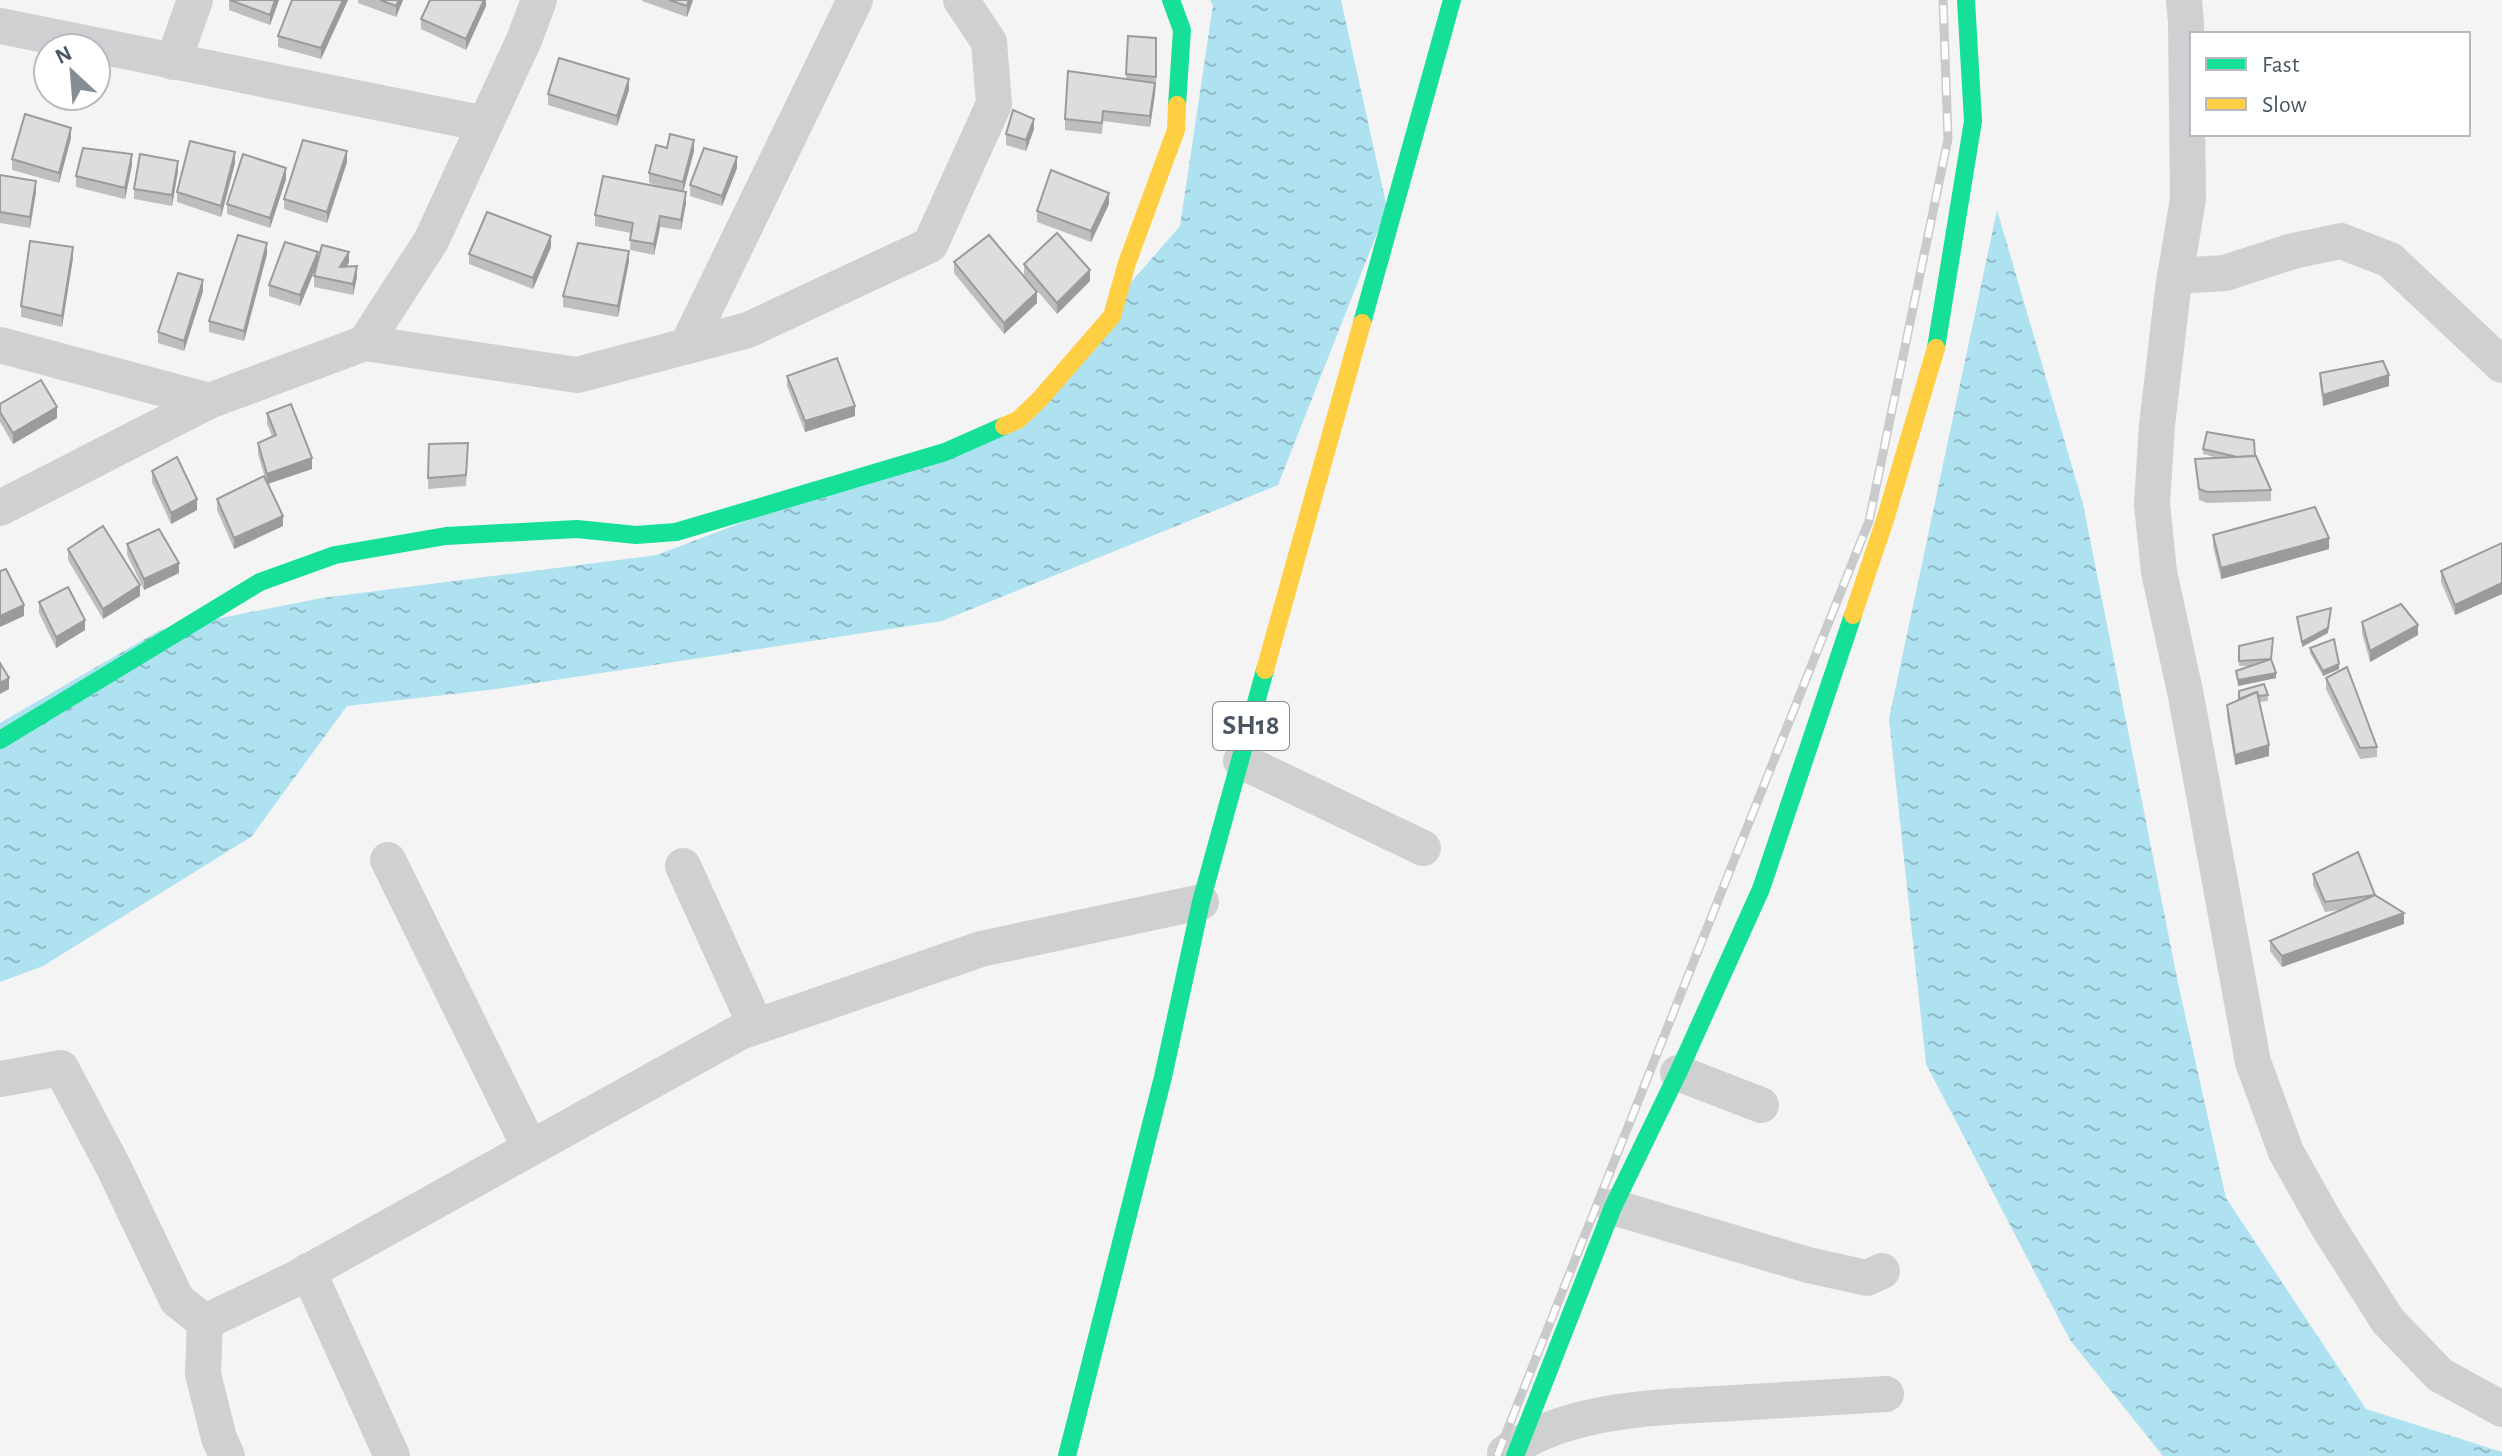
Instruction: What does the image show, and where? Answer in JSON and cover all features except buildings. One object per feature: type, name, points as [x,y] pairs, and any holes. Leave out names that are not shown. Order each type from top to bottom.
[{"type":"street","points":[[173,62],[195,0]]},
{"type":"street","points":[[365,343],[431,241],[524,40],[539,0]]},
{"type":"street","points":[[687,346],[855,0]]},
{"type":"street","points":[[0,508],[209,401],[365,343],[577,375],[748,330],[930,245],[994,104],[989,42],[961,0]]},
{"type":"street","points":[[0,740],[260,582],[335,555],[446,536],[577,529],[636,535],[676,532],[945,452],[1018,420],[1112,316],[1127,263],[1176,130],[1182,30],[1171,0]]},
{"type":"street","name":"SH18","points":[[1067,1456],[1163,1077],[1201,902],[1452,0]]},
{"type":"street","points":[[1512,1451],[1613,1207],[1761,889],[1885,520],[1936,347],[1973,121],[1966,0]]},
{"type":"street","points":[[2184,0],[2188,199],[2175,276],[2157,425],[2152,504],[2159,572],[2186,696],[2253,1062],[2286,1152],[2327,1225],[2388,1321],[2440,1375],[2502,1409]]},
{"type":"street","points":[[0,26],[485,124]]},
{"type":"street","points":[[2175,276],[2225,273],[2293,251],[2341,241],[2390,260],[2502,365]]},
{"type":"street","points":[[0,345],[209,401]]},
{"type":"street","points":[[1241,761],[1423,848]]},
{"type":"street","points":[[388,860],[530,1148]]},
{"type":"street","points":[[683,866],[756,1026]]},
{"type":"street","points":[[205,1322],[308,1271],[740,1032],[981,949],[1201,902]]},
{"type":"street","points":[[0,1079],[61,1068],[114,1168],[177,1300],[205,1322]]},
{"type":"street","points":[[1678,1073],[1761,1105]]},
{"type":"street","points":[[1613,1207],[1808,1265],[1867,1278],[1882,1271]]},
{"type":"street","points":[[308,1271],[392,1456]]},
{"type":"street","points":[[205,1322],[203,1374],[219,1438],[227,1456]]},
{"type":"street","points":[[1512,1451],[1555,1428],[1635,1409],[1886,1394]]},
{"type":"water","points":[[1210,0],[1341,0],[1387,208],[1278,485],[942,621],[497,689],[347,706],[251,837],[43,966],[0,982],[0,723],[160,630],[322,598],[657,555],[1012,419],[1180,226],[1213,5]]},
{"type":"water","points":[[1997,210],[2083,504],[2179,988],[2226,1198],[2366,1409],[2502,1452],[2502,1456],[2163,1456],[2070,1340],[1926,1064],[1889,719]]},
{"type":"railway","points":[[1497,1456],[1869,521],[1948,139],[1943,0]]},
{"type":"traffic: fast","points":[[1171,0],[1182,30],[1177,105]]},
{"type":"traffic: fast","points":[[1362,323],[1452,0]]},
{"type":"traffic: fast","points":[[1936,348],[1973,121],[1966,0]]},
{"type":"traffic: fast","points":[[0,740],[260,582],[335,555],[446,536],[577,529],[636,535],[676,532],[945,452],[1004,426]]},
{"type":"traffic: fast","points":[[1515,1456],[1613,1207],[1761,889],[1853,615]]},
{"type":"traffic: fast","points":[[1067,1456],[1163,1077],[1201,902],[1265,670]]},
{"type":"traffic: slow","points":[[1004,426],[1018,420],[1040,399],[1112,316],[1127,263],[1176,130],[1177,105]]},
{"type":"traffic: slow","points":[[1265,670],[1362,323]]},
{"type":"traffic: slow","points":[[1853,615],[1936,348]]}]
